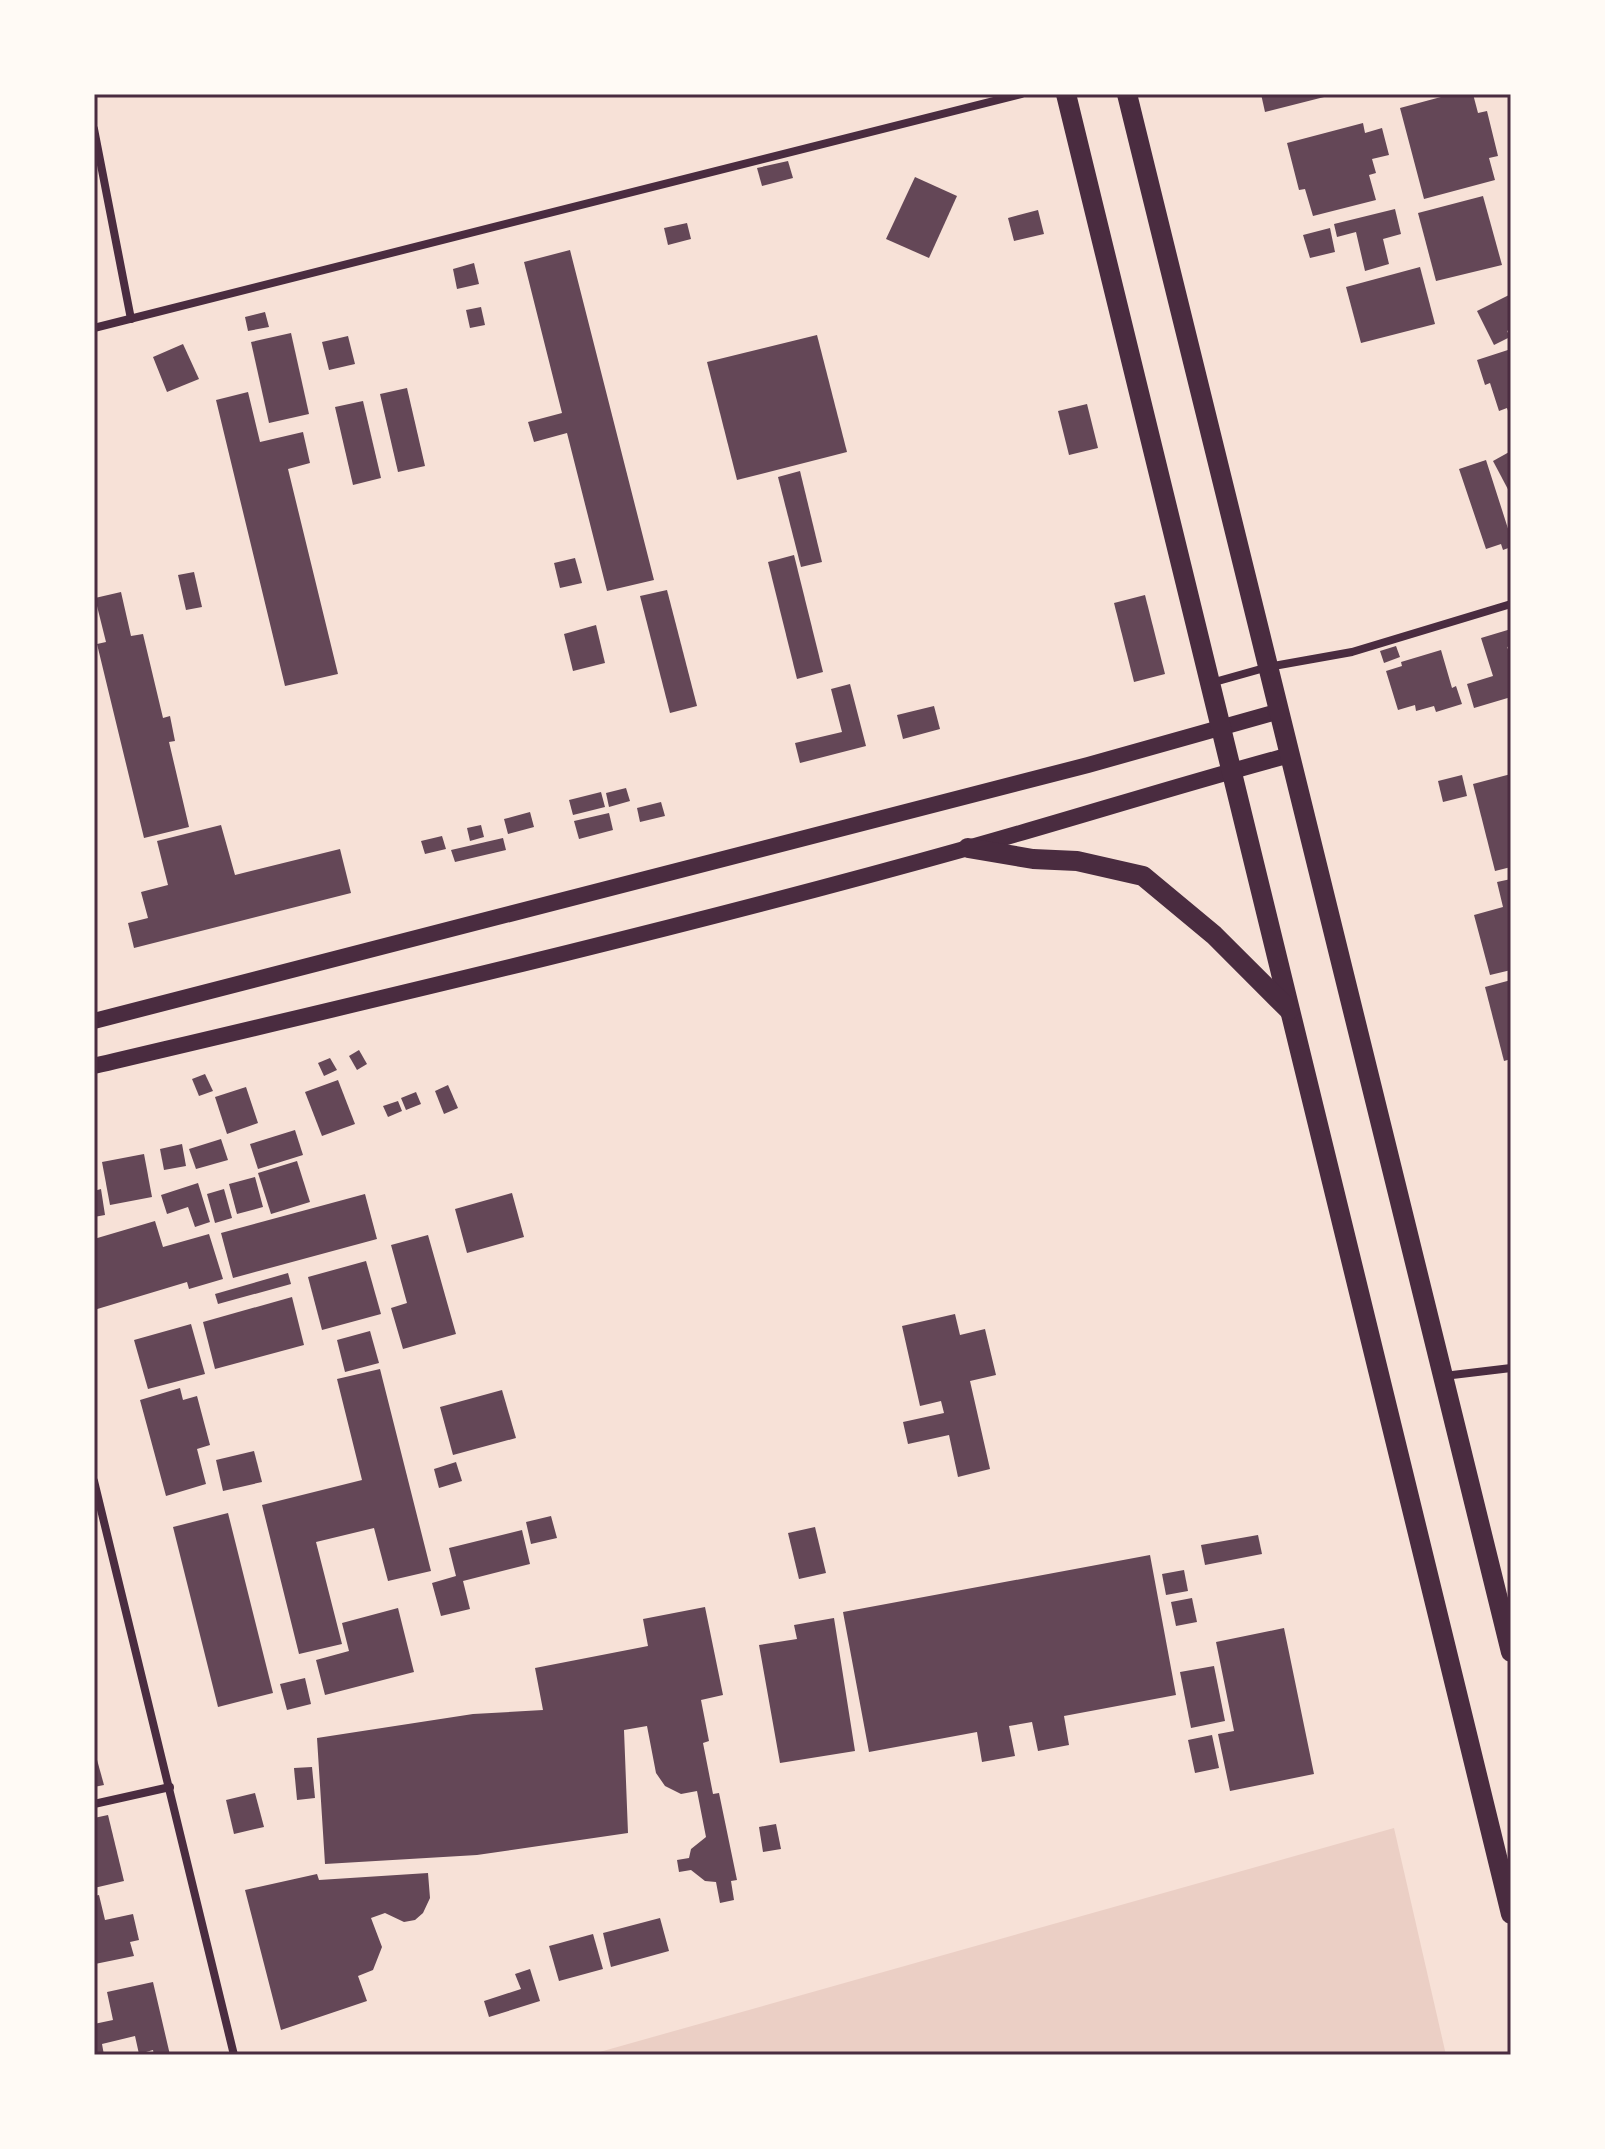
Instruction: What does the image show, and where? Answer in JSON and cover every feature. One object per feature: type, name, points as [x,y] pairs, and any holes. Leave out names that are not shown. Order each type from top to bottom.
[{"type":"main road","points":[[1066,94],[1511,1914]]},
{"type":"main road","points":[[1127,94],[1511,1652]]},
{"type":"main road","points":[[94,1021],[1044,777],[1280,711]]},
{"type":"main road","points":[[94,1066],[455,981],[968,848],[1290,755]]},
{"type":"main road","points":[[968,848],[1033,859],[1077,861],[1143,876],[1214,935],[1290,1012]]},
{"type":"street","points":[[94,328],[1021,94]]},
{"type":"street","points":[[94,129],[131,319]]},
{"type":"street","points":[[1210,683],[1268,667],[1352,652],[1511,604]]},
{"type":"street","points":[[1443,1377],[1511,1368]]},
{"type":"street","points":[[94,1481],[234,2055]]},
{"type":"street","points":[[94,1804],[170,1787]]},
{"type":"shaded area","points":[[1394,1828],[1446,2055],[589,2055]]},
{"type":"building","points":[[1261,94],[1332,94],[1332,95],[1265,112]]},
{"type":"building","points":[[1452,94],[1473,94],[1478,113],[1487,111],[1498,156],[1489,158],[1495,180],[1424,199],[1400,108]]},
{"type":"building","points":[[1363,123],[1365,133],[1382,128],[1389,155],[1372,159],[1376,173],[1369,175],[1376,200],[1313,216],[1305,189],[1299,190],[1287,143]]},
{"type":"building","points":[[788,161],[793,178],[762,186],[757,168]]},
{"type":"building","points":[[915,177],[957,196],[929,258],[886,239]]},
{"type":"building","points":[[1483,196],[1502,265],[1436,281],[1418,213]]},
{"type":"building","points":[[1395,209],[1401,234],[1383,239],[1389,264],[1365,271],[1356,232],[1337,237],[1334,224]]},
{"type":"building","points":[[1038,210],[1044,234],[1014,241],[1008,218]]},
{"type":"building","points":[[687,223],[691,239],[668,245],[664,228]]},
{"type":"building","points":[[1330,228],[1335,252],[1310,258],[1303,235]]},
{"type":"building","points":[[570,250],[654,580],[607,591],[567,433],[534,442],[528,422],[562,413],[524,262]]},
{"type":"building","points":[[474,263],[479,284],[457,289],[453,269]]},
{"type":"building","points":[[1420,267],[1435,324],[1361,343],[1346,287]]},
{"type":"building","points":[[1511,294],[1511,329],[1507,331],[1510,337],[1494,345],[1477,311]]},
{"type":"building","points":[[481,307],[485,325],[470,328],[466,310]]},
{"type":"building","points":[[265,312],[269,327],[248,331],[245,317]]},
{"type":"building","points":[[291,333],[309,414],[269,423],[251,342]]},
{"type":"building","points":[[817,335],[847,452],[737,480],[707,362]]},
{"type":"building","points":[[348,336],[355,364],[329,370],[322,342]]},
{"type":"building","points":[[183,344],[199,379],[167,392],[153,357]]},
{"type":"building","points":[[1511,349],[1511,419],[1507,408],[1499,411],[1490,383],[1485,385],[1477,360]]},
{"type":"building","points":[[407,388],[425,466],[398,472],[380,394]]},
{"type":"building","points":[[248,392],[260,442],[303,432],[310,463],[288,469],[338,674],[285,686],[216,400]]},
{"type":"building","points":[[363,401],[381,478],[353,485],[335,407]]},
{"type":"building","points":[[1087,404],[1098,448],[1069,455],[1058,411]]},
{"type":"building","points":[[1511,451],[1511,495],[1493,461]]},
{"type":"building","points":[[1486,460],[1511,538],[1511,547],[1503,550],[1501,544],[1486,549],[1459,469]]},
{"type":"building","points":[[800,471],[822,562],[801,567],[778,477]]},
{"type":"building","points":[[794,555],[823,672],[797,679],[768,562]]},
{"type":"building","points":[[575,558],[582,583],[560,588],[554,563]]},
{"type":"building","points":[[194,572],[202,607],[186,610],[178,575]]},
{"type":"building","points":[[667,590],[697,706],[670,713],[640,596]]},
{"type":"building","points":[[121,592],[131,636],[143,634],[163,718],[170,716],[175,741],[169,742],[189,827],[144,838],[97,644],[106,642],[95,598]]},
{"type":"building","points":[[1145,595],[1165,674],[1134,682],[1114,603]]},
{"type":"building","points":[[596,625],[605,663],[573,671],[564,634]]},
{"type":"building","points":[[1511,629],[1511,646],[1507,647],[1511,657],[1511,697],[1474,708],[1467,684],[1493,676],[1481,638]]},
{"type":"building","points":[[1396,646],[1400,657],[1384,663],[1380,651]]},
{"type":"building","points":[[1441,650],[1452,688],[1456,686],[1462,704],[1436,712],[1434,706],[1416,711],[1415,705],[1398,710],[1386,671],[1402,666],[1401,662]]},
{"type":"building","points":[[850,684],[866,746],[800,763],[795,743],[842,732],[831,689]]},
{"type":"building","points":[[934,706],[940,729],[903,739],[897,715]]},
{"type":"building","points":[[1511,774],[1511,867],[1495,871],[1473,784]]},
{"type":"building","points":[[1462,775],[1467,796],[1443,802],[1438,781]]},
{"type":"building","points":[[626,788],[630,801],[609,807],[606,793]]},
{"type":"building","points":[[601,792],[605,807],[573,815],[569,800]]},
{"type":"building","points":[[661,802],[665,816],[640,822],[637,808]]},
{"type":"building","points":[[530,812],[534,827],[508,834],[504,819]]},
{"type":"building","points":[[609,813],[613,830],[579,839],[574,821]]},
{"type":"building","points":[[221,825],[235,875],[340,849],[351,893],[134,948],[128,923],[148,918],[141,892],[168,885],[157,841]]},
{"type":"building","points":[[481,825],[484,837],[470,841],[467,828]]},
{"type":"building","points":[[442,836],[446,849],[425,854],[421,841]]},
{"type":"building","points":[[503,838],[506,850],[455,862],[451,850]]},
{"type":"building","points":[[1511,879],[1511,970],[1490,975],[1474,915],[1503,907],[1497,882]]},
{"type":"building","points":[[1511,980],[1511,1059],[1504,1061],[1485,987]]},
{"type":"building","points":[[359,1050],[367,1064],[357,1070],[349,1056]]},
{"type":"building","points":[[330,1058],[337,1070],[324,1076],[318,1063]]},
{"type":"building","points":[[205,1074],[213,1091],[199,1096],[192,1079]]},
{"type":"building","points":[[338,1080],[355,1124],[322,1136],[305,1092]]},
{"type":"building","points":[[448,1085],[458,1108],[444,1114],[435,1091]]},
{"type":"building","points":[[246,1087],[258,1123],[227,1134],[215,1097]]},
{"type":"building","points":[[416,1092],[421,1104],[406,1110],[401,1098]]},
{"type":"building","points":[[398,1101],[402,1111],[388,1117],[383,1106]]},
{"type":"building","points":[[295,1130],[303,1155],[258,1169],[250,1144]]},
{"type":"building","points":[[221,1139],[228,1160],[196,1169],[189,1149]]},
{"type":"building","points":[[182,1144],[186,1166],[164,1170],[160,1149]]},
{"type":"building","points":[[144,1154],[152,1197],[110,1205],[102,1162]]},
{"type":"building","points":[[297,1161],[310,1202],[271,1214],[258,1173]]},
{"type":"building","points":[[255,1177],[263,1207],[237,1214],[229,1184]]},
{"type":"building","points":[[198,1183],[210,1222],[195,1227],[188,1207],[167,1214],[161,1195]]},
{"type":"building","points":[[101,1189],[105,1215],[94,1217],[94,1191]]},
{"type":"building","points":[[224,1189],[232,1218],[215,1223],[207,1194]]},
{"type":"building","points":[[512,1193],[524,1237],[467,1253],[455,1209]]},
{"type":"building","points":[[365,1194],[377,1239],[233,1278],[221,1233]]},
{"type":"building","points":[[155,1221],[163,1247],[209,1234],[223,1279],[189,1289],[187,1282],[94,1310],[94,1239]]},
{"type":"building","points":[[428,1235],[456,1334],[403,1349],[391,1308],[407,1303],[391,1245]]},
{"type":"building","points":[[366,1261],[381,1314],[322,1330],[308,1277]]},
{"type":"building","points":[[288,1273],[291,1284],[218,1304],[215,1294]]},
{"type":"building","points":[[292,1297],[304,1345],[215,1369],[203,1322]]},
{"type":"building","points":[[955,1314],[960,1335],[985,1329],[996,1375],[970,1381],[990,1469],[958,1477],[949,1435],[908,1444],[903,1422],[944,1413],[941,1401],[920,1406],[902,1326]]},
{"type":"building","points":[[191,1324],[205,1374],[148,1389],[134,1340]]},
{"type":"building","points":[[370,1331],[379,1363],[345,1372],[337,1340]]},
{"type":"building","points":[[380,1369],[431,1571],[388,1581],[374,1528],[316,1542],[342,1644],[299,1654],[262,1505],[362,1480],[337,1379]]},
{"type":"building","points":[[180,1388],[183,1400],[197,1396],[210,1445],[197,1449],[206,1484],[166,1496],[140,1400]]},
{"type":"building","points":[[502,1390],[516,1438],[453,1455],[440,1407]]},
{"type":"building","points":[[254,1451],[262,1482],[223,1491],[216,1460]]},
{"type":"building","points":[[456,1462],[462,1481],[439,1488],[434,1469]]},
{"type":"building","points":[[228,1513],[273,1693],[218,1707],[173,1527]]},
{"type":"building","points":[[551,1516],[557,1538],[531,1544],[526,1522]]},
{"type":"building","points":[[815,1527],[826,1573],[799,1579],[788,1533]]},
{"type":"building","points":[[522,1530],[530,1564],[463,1581],[470,1609],[441,1616],[432,1583],[456,1576],[449,1548]]},
{"type":"building","points":[[1258,1535],[1262,1554],[1205,1565],[1201,1545]]},
{"type":"building","points":[[1150,1555],[1176,1695],[1064,1716],[1069,1745],[1038,1751],[1032,1722],[1009,1726],[1015,1756],[982,1762],[977,1732],[869,1752],[843,1612]]},
{"type":"building","points":[[1184,1570],[1188,1591],[1166,1595],[1162,1574]]},
{"type":"building","points":[[1192,1598],[1197,1622],[1176,1626],[1171,1602]]},
{"type":"building","points":[[705,1607],[723,1695],[701,1700],[709,1741],[703,1743],[713,1794],[719,1793],[737,1880],[731,1881],[734,1900],[720,1903],[716,1882],[705,1881],[691,1870],[679,1872],[677,1860],[689,1858],[691,1849],[706,1837],[697,1791],[681,1794],[665,1786],[656,1773],[647,1726],[624,1730],[628,1833],[477,1855],[325,1864],[317,1738],[473,1714],[543,1710],[535,1668],[648,1646],[643,1619]]},
{"type":"building","points":[[398,1608],[414,1672],[325,1695],[316,1660],[349,1651],[342,1623]]},
{"type":"building","points":[[834,1618],[855,1751],[780,1763],[759,1645],[797,1639],[794,1625]]},
{"type":"building","points":[[1284,1628],[1314,1774],[1230,1791],[1218,1734],[1234,1731],[1216,1642]]},
{"type":"building","points":[[1214,1666],[1225,1721],[1191,1728],[1180,1672]]},
{"type":"building","points":[[305,1678],[311,1704],[287,1710],[280,1684]]},
{"type":"building","points":[[1212,1735],[1219,1768],[1195,1773],[1188,1740]]},
{"type":"building","points":[[94,1749],[104,1785],[94,1787]]},
{"type":"building","points":[[312,1767],[315,1798],[297,1800],[294,1768]]},
{"type":"building","points":[[255,1793],[264,1827],[234,1834],[226,1800]]},
{"type":"building","points":[[108,1815],[124,1881],[94,1888],[94,1818]]},
{"type":"building","points":[[776,1824],[781,1849],[763,1852],[759,1827]]},
{"type":"building","points":[[428,1873],[430,1898],[423,1913],[415,1920],[404,1922],[385,1913],[371,1918],[382,1947],[373,1970],[358,1976],[367,2001],[281,2030],[245,1890],[317,1874],[319,1880]]},
{"type":"building","points":[[99,1895],[105,1920],[133,1914],[139,1940],[130,1942],[134,1956],[95,1964],[94,1896]]},
{"type":"building","points":[[660,1918],[669,1951],[611,1967],[603,1933]]},
{"type":"building","points":[[593,1934],[603,1969],[559,1981],[549,1946]]},
{"type":"building","points":[[530,1969],[540,2001],[489,2017],[484,2001],[521,1989],[515,1974]]},
{"type":"building","points":[[153,1982],[170,2055],[154,2055],[153,2050],[139,2054],[135,2036],[102,2044],[104,2055],[94,2055],[94,2024],[113,2020],[107,1992]]}]
